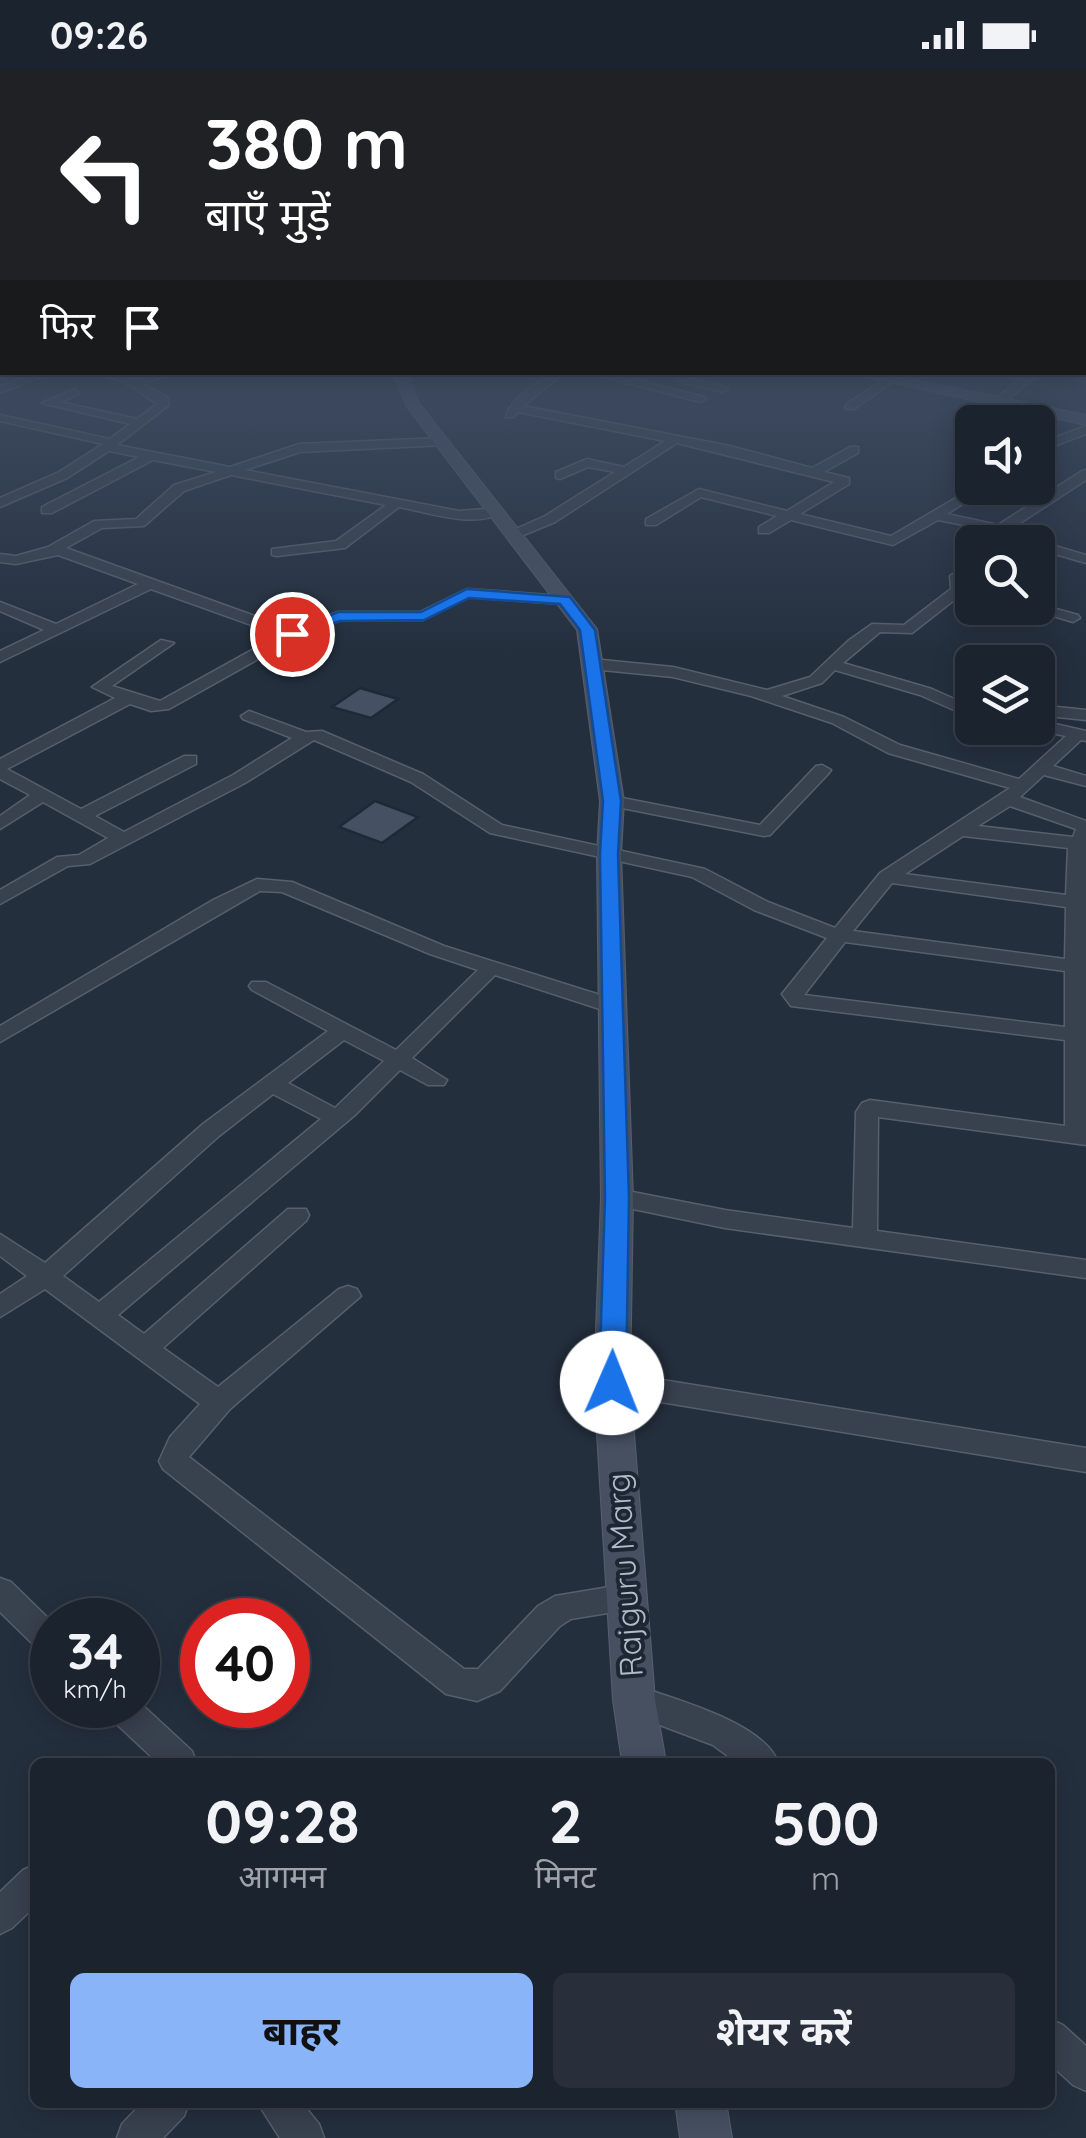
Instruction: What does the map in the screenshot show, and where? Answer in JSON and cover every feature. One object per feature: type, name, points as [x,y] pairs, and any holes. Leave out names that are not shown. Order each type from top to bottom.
[{"type":"street","points":[[0,502],[63,476],[86,461]]},
{"type":"street","points":[[47,510],[143,461]]},
{"type":"street","points":[[176,461],[505,524],[555,516],[639,461]]},
{"type":"street","points":[[0,558],[16,562],[53,550],[100,524],[139,523],[179,488],[259,461]]},
{"type":"street","name":"Rajguru Marg","points":[[455,461],[588,630],[612,801],[609,854],[617,1198],[612,1383],[634,1700],[643,1758]]},
{"type":"street","points":[[764,530],[844,483],[767,461]]},
{"type":"street","points":[[814,472],[835,461]]},
{"type":"street","points":[[560,475],[584,464],[623,470]]},
{"type":"street","points":[[1018,525],[1086,474]]},
{"type":"street","points":[[651,522],[700,493],[893,541],[956,505]]},
{"type":"street","points":[[278,552],[340,545],[397,503]]},
{"type":"street","points":[[939,516],[968,525]]},
{"type":"street","points":[[53,550],[318,644]]},
{"type":"street","points":[[1055,550],[1086,559]]},
{"type":"street","points":[[0,658],[151,583]]},
{"type":"street","points":[[166,644],[99,685],[128,698],[163,706],[292,634],[338,616],[424,616],[467,593],[564,600]]},
{"type":"street","points":[[768,695],[816,680],[852,644],[877,626],[906,631],[955,597]]},
{"type":"street","points":[[0,606],[56,629]]},
{"type":"street","points":[[1055,613],[1073,618]]},
{"type":"street","points":[[592,664],[672,672],[768,695],[838,720],[894,749],[1016,792],[1083,832]]},
{"type":"street","points":[[834,665],[926,692],[955,705]]},
{"type":"street","points":[[120,838],[40,796],[0,769],[128,698]]},
{"type":"street","points":[[1055,712],[1086,715]]},
{"type":"street","points":[[250,716],[304,737],[322,736],[406,772],[496,829],[698,873],[762,906],[836,935],[1075,966]]},
{"type":"street","points":[[1055,729],[1082,736]]},
{"type":"street","points":[[1080,1035],[798,1000],[792,994],[887,876],[1016,792],[1082,736]]},
{"type":"street","points":[[0,898],[64,861],[82,860],[120,838],[135,836],[238,780],[304,737]]},
{"type":"street","points":[[79,817],[190,760]]},
{"type":"street","points":[[1044,769],[1086,781]]},
{"type":"street","points":[[612,801],[764,831],[822,770]]},
{"type":"street","points":[[0,824],[40,796]]},
{"type":"street","points":[[961,830],[1083,832]]},
{"type":"street","points":[[866,1238],[870,1108],[1081,1136],[1075,902],[1083,832]]},
{"type":"street","points":[[887,876],[1075,902]]},
{"type":"street","points":[[0,1034],[220,904],[266,883],[285,886],[420,943],[612,1006]]},
{"type":"street","points":[[99,1316],[338,1118],[491,968]]},
{"type":"street","points":[[258,986],[340,1033],[436,1080]]},
{"type":"street","points":[[0,1307],[45,1278],[198,1141],[340,1033]]},
{"type":"street","points":[[271,1084],[338,1118]]},
{"type":"street","points":[[617,1198],[1086,1269]]},
{"type":"street","points":[[144,1349],[297,1215]]},
{"type":"street","points":[[0,1243],[219,1403]]},
{"type":"street","points":[[348,1296],[219,1403],[181,1442],[173,1461],[457,1684],[477,1686],[489,1680],[549,1616],[566,1606],[626,1598]]},
{"type":"street","points":[[612,1383],[1086,1460]]},
{"type":"street","points":[[0,1592],[30,1621]]},
{"type":"street","points":[[634,1700],[724,1734],[757,1758]]},
{"type":"street","points":[[144,1728],[176,1758]]},
{"type":"street","points":[[0,1916],[30,1887]]},
{"type":"street","points":[[1055,2045],[1086,2072]]},
{"type":"street","points":[[136,2138],[164,2108]]},
{"type":"street","points":[[281,2108],[305,2138]]},
{"type":"building","points":[[360,688],[398,699],[371,718],[332,707]]},
{"type":"building","points":[[375,801],[418,817],[382,843],[339,827]]},
{"type":"route","points":[[292,634],[338,616],[424,616],[467,593],[564,600],[588,630],[612,801],[609,854],[617,1198],[612,1383]]}]
